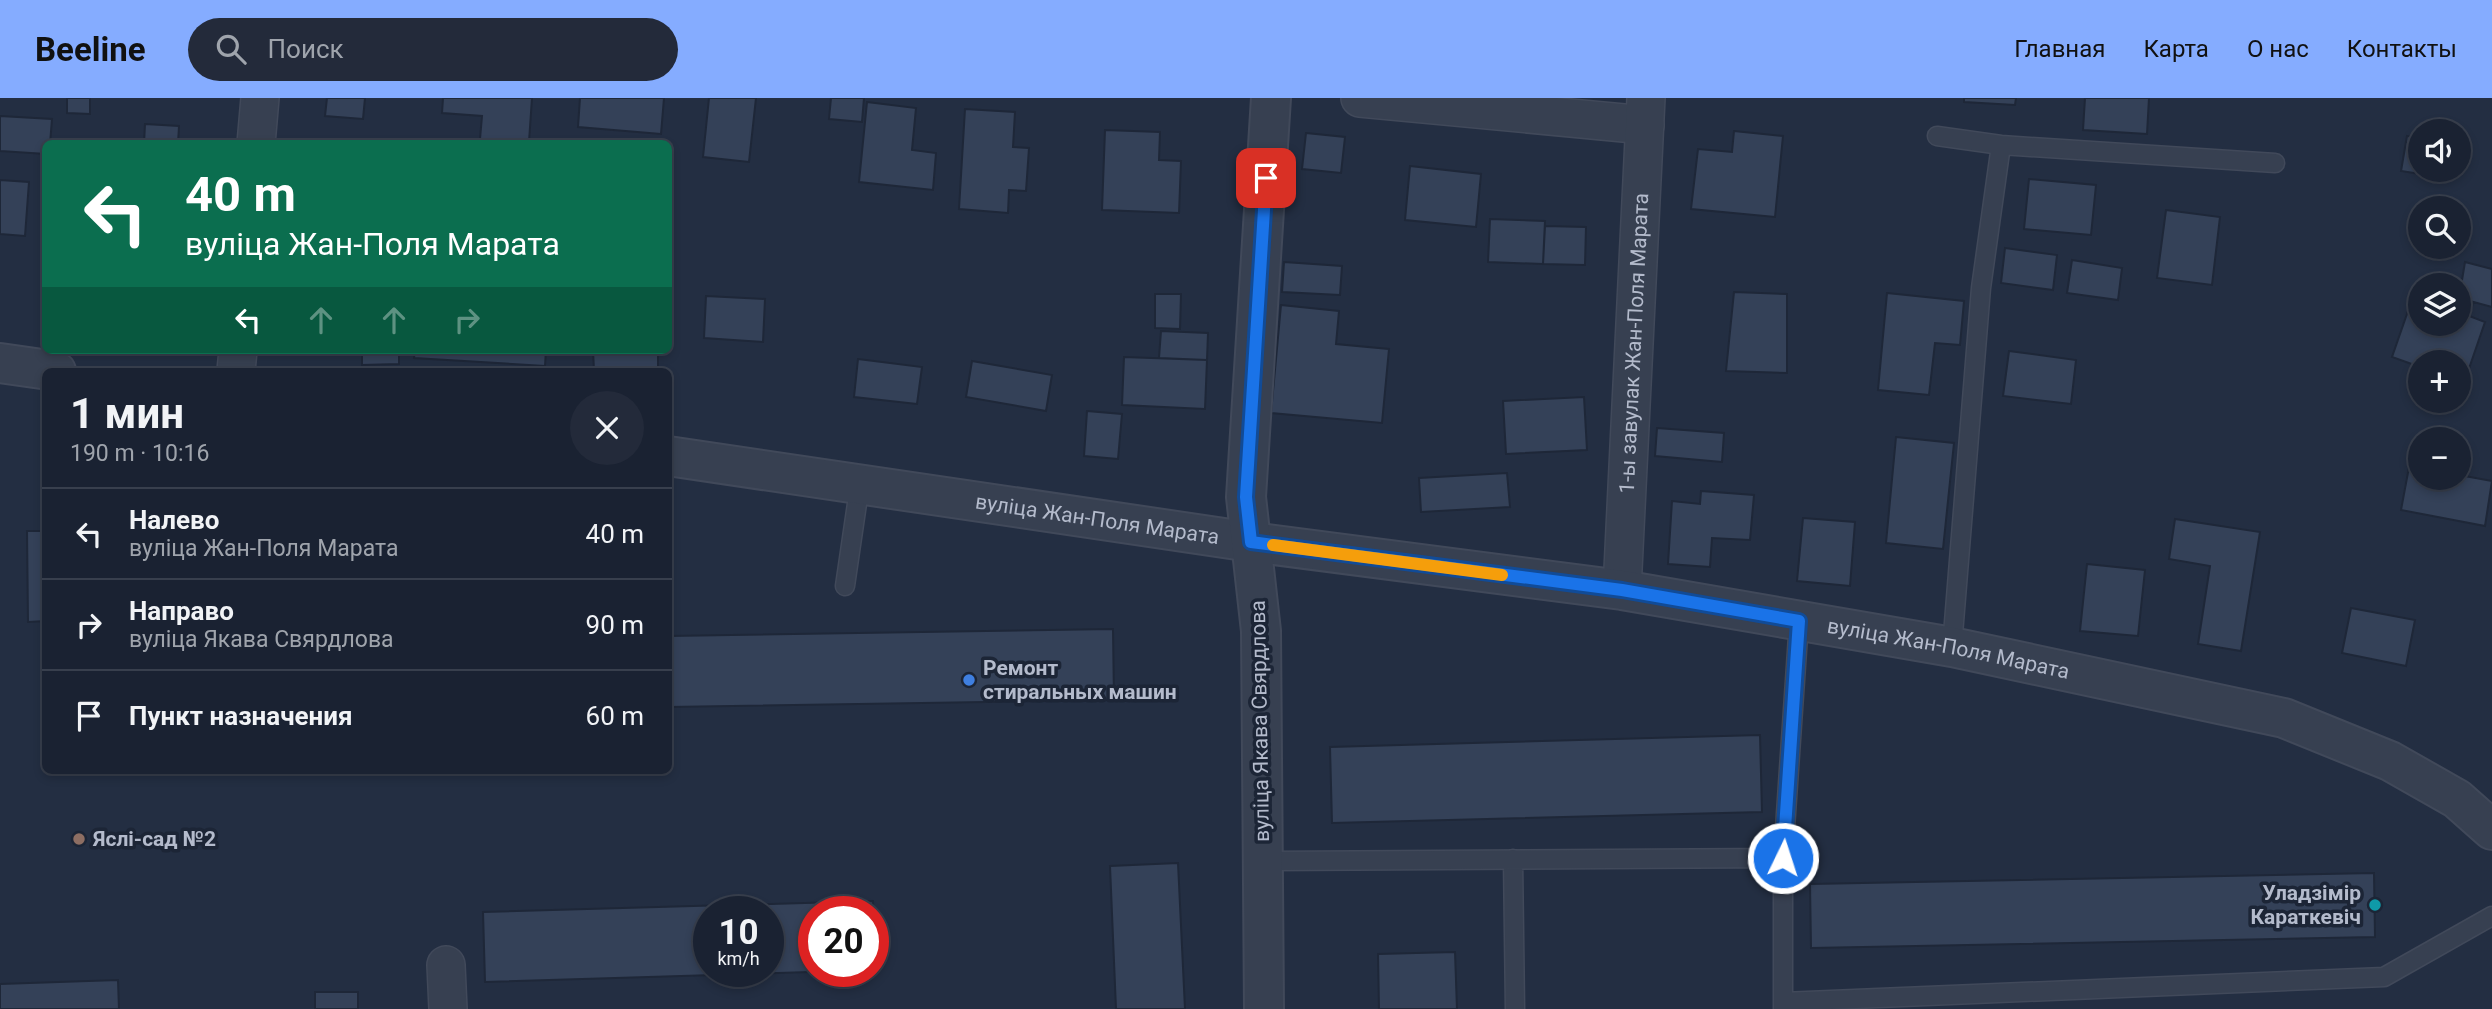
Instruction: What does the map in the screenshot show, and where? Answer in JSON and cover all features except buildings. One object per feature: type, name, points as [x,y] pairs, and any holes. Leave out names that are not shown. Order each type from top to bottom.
[{"type":"street","points":[[256,140],[260,98]]},
{"type":"street","name":"вуліца Якава Свярдлова","points":[[1264,1009],[1261,631],[1246,497],[1271,98]]},
{"type":"street","points":[[1360,98],[1646,112]]},
{"type":"street","name":"1-ы завулак Жан-Поля Марата","points":[[1622,590],[1646,112]]},
{"type":"street","points":[[0,363],[42,369]]},
{"type":"street","name":"вуліца Жан-Поля Марата","points":[[672,457],[1251,542],[1622,590],[1952,647],[2284,718],[2390,761],[2457,799],[2492,830]]},
{"type":"street","points":[[446,965],[447,1009]]},
{"type":"lane","points":[[1937,136],[2001,145],[2275,163]]},
{"type":"lane","points":[[1952,647],[1981,288],[2001,145]]},
{"type":"lane","points":[[845,586],[860,483]]},
{"type":"lane","points":[[1799,621],[1783,858],[1783,1006],[2384,977],[2492,916]]},
{"type":"lane","points":[[1263,861],[1783,858]]},
{"type":"lane","points":[[1513,859],[1515,1009]]},
{"type":"slow traffic","points":[[1273,545],[1502,575]]},
{"type":"place","name":"Ремонт стиральных машин","points":[[969,680]]},
{"type":"place","name":"Яслі-сад №2","points":[[79,839]]},
{"type":"place","name":"Уладзімір Караткевіч","points":[[2375,905]]},
{"type":"route","points":[[1266,178],[1246,497],[1251,542],[1622,590],[1799,621],[1783,858]]}]
